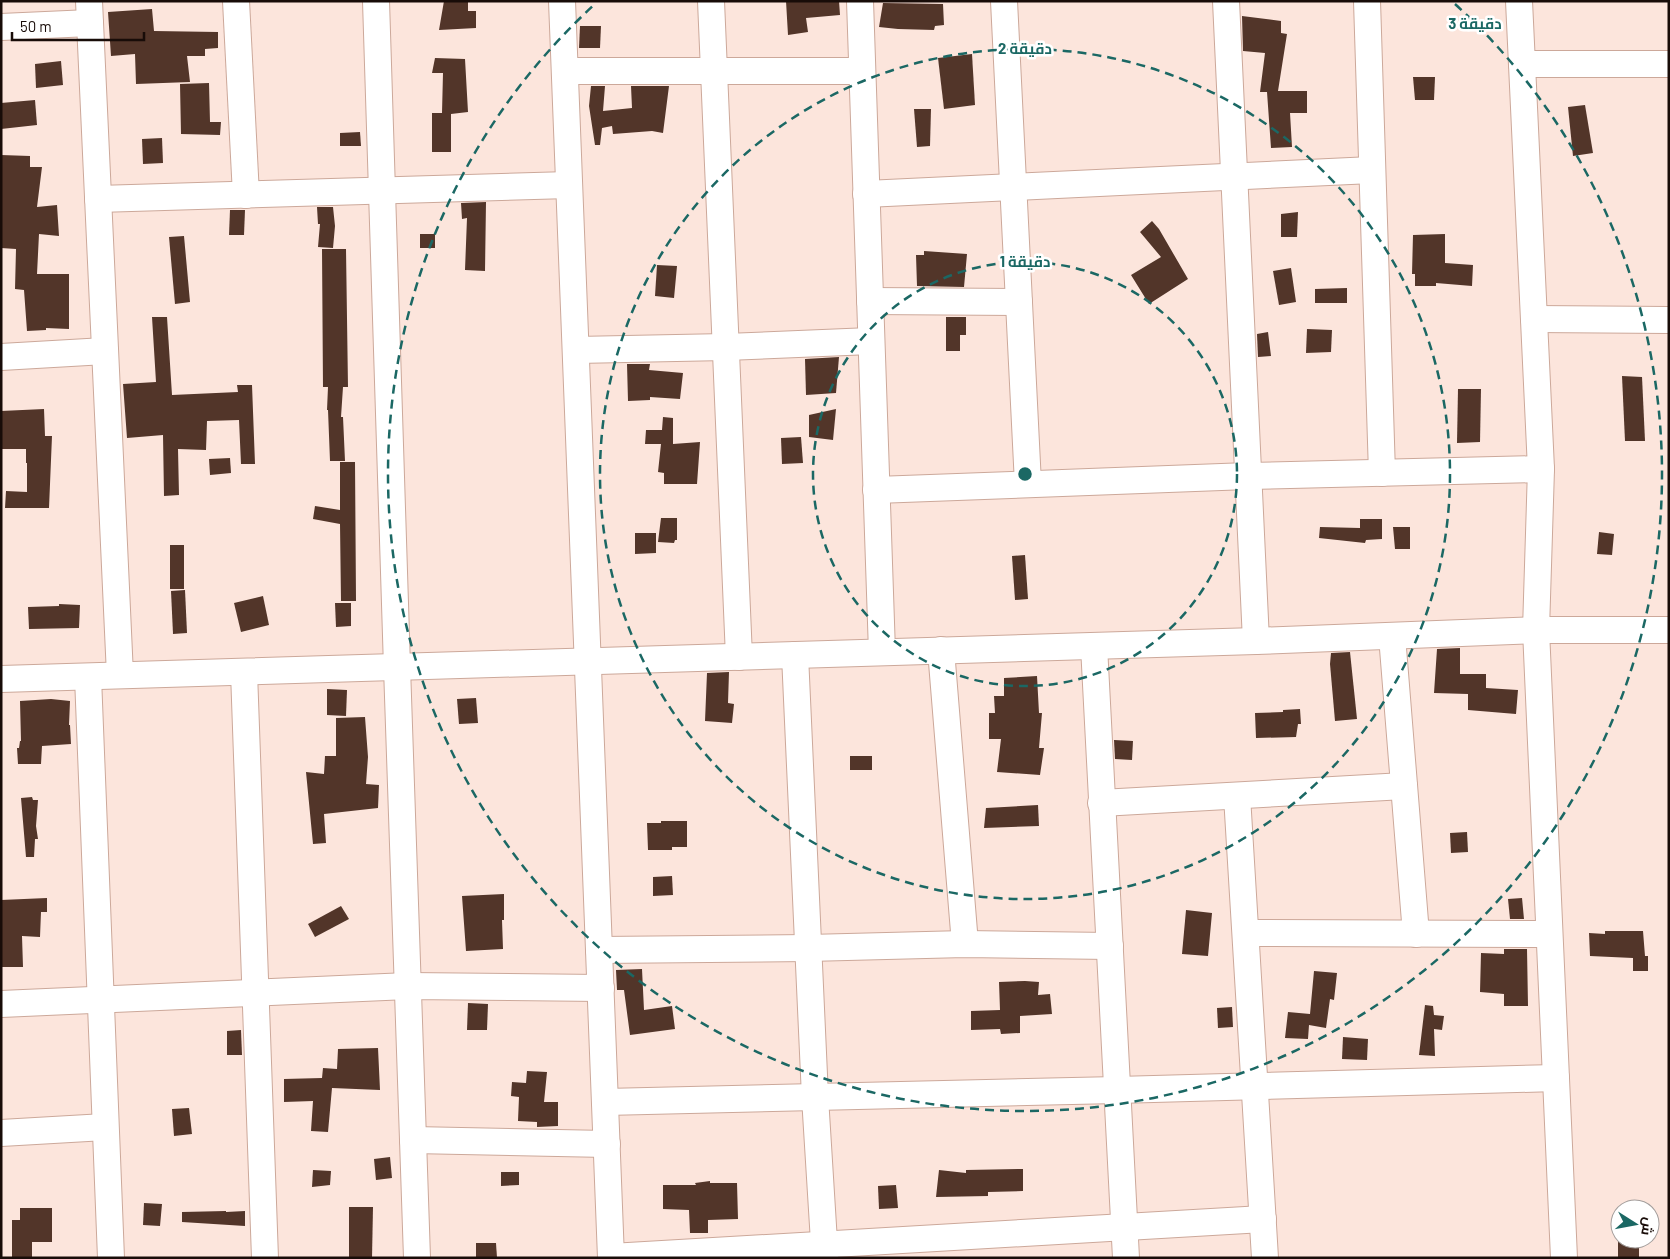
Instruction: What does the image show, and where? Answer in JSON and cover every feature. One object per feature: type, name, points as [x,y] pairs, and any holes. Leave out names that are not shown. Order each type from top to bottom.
[{"type":"street","points":[[236,1],[246,195]]},
{"type":"street","points":[[376,1],[417,1258]]},
{"type":"street","points":[[562,1],[611,1257],[825,1251],[1124,1227],[1263,1219]]},
{"type":"street","points":[[711,1],[739,657]]},
{"type":"street","points":[[860,1],[882,652]]},
{"type":"street","points":[[1004,1],[1028,484]]},
{"type":"street","points":[[1226,1],[1256,641]]},
{"type":"street","points":[[1367,1],[1382,473]]},
{"type":"street","points":[[1520,1],[1541,469],[1536,630],[1564,1258]]},
{"type":"street","points":[[1,27],[89,12],[120,676]]},
{"type":"street","points":[[1522,64],[1669,64]]},
{"type":"street","points":[[565,71],[862,71]]},
{"type":"street","points":[[866,194],[1372,170]]},
{"type":"street","points":[[98,199],[569,185]]},
{"type":"street","points":[[870,301],[1019,302]]},
{"type":"street","points":[[1534,320],[1669,320]]},
{"type":"street","points":[[576,350],[726,347],[871,341]]},
{"type":"street","points":[[1,357],[105,351]]},
{"type":"street","points":[[876,490],[1248,476],[1541,469]]},
{"type":"street","points":[[1,679],[1256,641],[1536,630],[1669,630]]},
{"type":"street","points":[[1392,636],[1416,934]]},
{"type":"street","points":[[1094,646],[1126,1258]]},
{"type":"street","points":[[941,650],[964,944]]},
{"type":"street","points":[[795,655],[815,1097],[825,1251]]},
{"type":"street","points":[[244,672],[265,1258]]},
{"type":"street","points":[[88,677],[111,1258]]},
{"type":"street","points":[[1101,803],[1404,786]]},
{"type":"street","points":[[1237,796],[1265,1258]]},
{"type":"street","points":[[1246,933],[1549,934]]},
{"type":"street","points":[[599,950],[964,944],[1110,946]]},
{"type":"street","points":[[1,1004],[408,986],[601,988]]},
{"type":"street","points":[[605,1102],[1556,1078]]},
{"type":"street","points":[[1,1133],[105,1127]]},
{"type":"street","points":[[413,1140],[607,1144]]},
{"type":"building","points":[[444,1],[468,1],[468,11],[476,11],[476,28],[439,30]]},
{"type":"building","points":[[786,1],[839,1],[840,15],[806,18],[808,32],[788,35]]},
{"type":"building","points":[[883,3],[943,4],[944,25],[935,26],[934,30],[879,27]]},
{"type":"building","points":[[152,9],[154,31],[218,32],[218,48],[205,49],[205,56],[187,56],[190,82],[136,84],[135,54],[111,56],[108,12]]},
{"type":"building","points":[[1242,16],[1281,21],[1281,33],[1287,34],[1278,91],[1307,91],[1307,113],[1290,113],[1292,147],[1271,148],[1267,92],[1260,92],[1265,53],[1243,51]]},
{"type":"building","points":[[580,26],[601,26],[600,48],[579,48]]},
{"type":"building","points":[[972,54],[975,105],[944,109],[938,58]]},
{"type":"building","points":[[435,58],[465,59],[468,112],[451,114],[451,152],[432,152],[432,113],[442,113],[443,73],[432,73]]},
{"type":"building","points":[[61,61],[63,85],[36,88],[35,64]]},
{"type":"building","points":[[1413,77],[1435,77],[1434,100],[1415,100]]},
{"type":"building","points":[[209,83],[210,122],[221,122],[220,135],[181,134],[180,84]]},
{"type":"building","points":[[591,86],[605,86],[603,111],[632,108],[631,86],[669,86],[663,133],[652,131],[613,134],[612,126],[602,128],[600,145],[595,145],[589,106]]},
{"type":"building","points":[[35,100],[37,125],[1,129],[1,103]]},
{"type":"building","points":[[1585,105],[1593,153],[1573,156],[1568,107]]},
{"type":"building","points":[[914,109],[931,109],[930,146],[917,147]]},
{"type":"building","points":[[360,132],[361,146],[340,146],[340,133]]},
{"type":"building","points":[[162,138],[163,163],[143,164],[142,139]]},
{"type":"building","points":[[1,155],[30,156],[30,167],[42,167],[37,207],[57,205],[59,236],[39,234],[37,274],[69,274],[69,329],[46,328],[46,330],[27,331],[24,290],[15,289],[16,249],[1,248]]},
{"type":"building","points":[[486,202],[485,271],[465,270],[467,218],[462,219],[461,203]]},
{"type":"building","points":[[317,207],[333,207],[335,226],[333,248],[318,247],[320,224],[318,224]]},
{"type":"building","points":[[230,210],[245,210],[244,235],[229,235]]},
{"type":"building","points":[[1298,212],[1297,237],[1281,237],[1281,214]]},
{"type":"building","points":[[1152,221],[1159,229],[1188,279],[1149,304],[1131,275],[1161,257],[1140,232]]},
{"type":"building","points":[[420,234],[435,234],[435,248],[420,248]]},
{"type":"building","points":[[1445,234],[1445,263],[1473,265],[1472,286],[1436,283],[1436,286],[1415,286],[1415,274],[1412,274],[1413,235]]},
{"type":"building","points":[[184,236],[190,302],[175,304],[169,237]]},
{"type":"building","points":[[322,249],[346,249],[348,387],[343,387],[341,417],[343,417],[345,461],[330,461],[327,410],[328,387],[323,387]]},
{"type":"building","points":[[924,251],[967,254],[964,287],[917,286],[916,255],[924,255]]},
{"type":"building","points":[[657,265],[677,266],[674,298],[655,296]]},
{"type":"building","points":[[1291,268],[1296,302],[1279,305],[1273,271]]},
{"type":"building","points":[[1347,288],[1347,303],[1315,303],[1315,289]]},
{"type":"building","points":[[152,317],[167,317],[172,395],[238,392],[237,385],[252,385],[255,464],[241,464],[239,420],[207,421],[206,450],[178,449],[179,495],[164,496],[163,435],[127,438],[123,384],[156,382]]},
{"type":"building","points":[[946,317],[966,317],[966,335],[960,335],[960,351],[946,351]]},
{"type":"building","points":[[1307,329],[1332,330],[1331,352],[1306,353]]},
{"type":"building","points":[[1268,332],[1271,356],[1258,357],[1257,334]]},
{"type":"building","points":[[839,357],[836,393],[806,395],[805,359]]},
{"type":"building","points":[[627,364],[650,364],[649,370],[683,373],[680,399],[650,397],[650,400],[628,401]]},
{"type":"building","points":[[1622,376],[1642,377],[1645,441],[1625,441]]},
{"type":"building","points":[[1458,389],[1481,389],[1480,442],[1457,443]]},
{"type":"building","points":[[44,409],[45,436],[52,436],[49,508],[5,508],[6,491],[27,492],[27,463],[26,449],[1,449],[1,411]]},
{"type":"building","points":[[836,409],[833,440],[809,437],[809,415]]},
{"type":"building","points":[[663,417],[673,418],[673,444],[700,442],[697,484],[664,484],[664,473],[658,472],[661,444],[645,444],[646,430],[662,430]]},
{"type":"building","points":[[801,437],[803,463],[782,464],[781,438]]},
{"type":"building","points":[[230,458],[231,473],[210,475],[209,459]]},
{"type":"building","points":[[340,462],[355,462],[356,601],[341,601],[340,524],[313,519],[315,506],[340,510]]},
{"type":"building","points":[[661,518],[677,518],[677,540],[674,543],[658,542]]},
{"type":"building","points":[[1360,519],[1382,519],[1382,539],[1366,540],[1365,543],[1319,538],[1320,527],[1360,528]]},
{"type":"building","points":[[1393,527],[1410,527],[1410,549],[1395,549]]},
{"type":"building","points":[[1599,532],[1614,534],[1612,555],[1597,554]]},
{"type":"building","points":[[635,533],[656,533],[656,553],[635,554]]},
{"type":"building","points":[[170,545],[184,545],[184,589],[170,589]]},
{"type":"building","points":[[1025,555],[1028,599],[1015,600],[1012,556]]},
{"type":"building","points":[[185,590],[187,633],[173,634],[171,591]]},
{"type":"building","points":[[263,596],[269,625],[241,632],[234,603]]},
{"type":"building","points":[[335,603],[351,603],[351,626],[336,627]]},
{"type":"building","points":[[59,604],[80,605],[79,628],[29,629],[28,607],[59,606]]},
{"type":"building","points":[[1460,648],[1460,674],[1486,674],[1486,688],[1518,690],[1516,714],[1468,710],[1468,694],[1434,693],[1437,649]]},
{"type":"building","points":[[1350,652],[1357,719],[1335,721],[1330,664],[1331,653]]},
{"type":"building","points":[[729,672],[728,703],[734,704],[732,723],[705,721],[707,673]]},
{"type":"building","points":[[1037,676],[1039,713],[1042,713],[1039,748],[1044,748],[1040,775],[997,772],[1001,739],[989,739],[989,713],[995,713],[994,696],[1004,696],[1004,678]]},
{"type":"building","points":[[327,689],[347,690],[346,716],[327,715]]},
{"type":"building","points":[[476,698],[478,723],[459,724],[457,699]]},
{"type":"building","points":[[51,699],[70,701],[69,725],[71,744],[42,746],[41,764],[18,764],[17,748],[19,748],[21,741],[20,701]]},
{"type":"building","points":[[1300,709],[1301,724],[1298,724],[1296,737],[1256,738],[1255,713]]},
{"type":"building","points":[[365,717],[368,757],[366,784],[379,785],[378,808],[324,814],[326,843],[313,844],[306,772],[324,774],[325,756],[336,756],[336,718]]},
{"type":"building","points":[[1114,740],[1133,741],[1132,760],[1115,759]]},
{"type":"building","points":[[850,756],[872,756],[872,770],[850,770]]},
{"type":"building","points":[[32,797],[33,800],[38,800],[36,826],[38,839],[35,839],[34,857],[26,857],[21,798]]},
{"type":"building","points":[[1038,805],[1039,826],[984,828],[986,808]]},
{"type":"building","points":[[661,821],[687,821],[687,847],[672,847],[672,850],[648,850],[647,823],[661,823]]},
{"type":"building","points":[[1467,832],[1468,852],[1451,853],[1450,833]]},
{"type":"building","points":[[672,876],[673,895],[653,896],[653,877]]},
{"type":"building","points":[[504,894],[504,920],[502,920],[503,949],[466,951],[462,896]]},
{"type":"building","points":[[47,898],[47,912],[41,912],[40,937],[22,936],[23,967],[2,967],[1,900]]},
{"type":"building","points":[[1522,898],[1524,919],[1510,919],[1508,899]]},
{"type":"building","points":[[341,906],[349,919],[315,937],[308,924]]},
{"type":"building","points":[[1186,910],[1212,913],[1208,956],[1182,954]]},
{"type":"building","points":[[1605,931],[1643,931],[1645,956],[1648,956],[1648,971],[1633,971],[1633,958],[1590,956],[1589,933],[1605,934]]},
{"type":"building","points":[[1504,949],[1527,949],[1528,1006],[1504,1006],[1504,994],[1480,992],[1481,953],[1504,954]]},
{"type":"building","points":[[642,969],[644,1010],[672,1006],[675,1029],[630,1035],[624,990],[617,990],[616,970]]},
{"type":"building","points":[[1314,971],[1337,973],[1334,1000],[1330,999],[1326,1028],[1309,1025],[1308,1039],[1285,1038],[1288,1012],[1310,1014]]},
{"type":"building","points":[[999,982],[1039,982],[1038,995],[1050,994],[1052,1014],[1020,1016],[1020,1033],[1001,1034],[1000,1029],[971,1030],[971,1011],[1000,1010]]},
{"type":"building","points":[[468,1003],[488,1004],[487,1030],[467,1030]]},
{"type":"building","points":[[1425,1005],[1433,1006],[1434,1015],[1444,1016],[1442,1030],[1434,1029],[1435,1056],[1419,1055]]},
{"type":"building","points":[[1232,1007],[1233,1027],[1218,1028],[1217,1008]]},
{"type":"building","points":[[241,1030],[242,1055],[227,1055],[227,1031]]},
{"type":"building","points":[[1343,1037],[1368,1039],[1367,1060],[1342,1059]]},
{"type":"building","points":[[378,1048],[380,1090],[332,1088],[328,1132],[311,1131],[313,1101],[284,1102],[284,1079],[322,1078],[323,1068],[337,1069],[338,1049]]},
{"type":"building","points":[[527,1071],[547,1072],[544,1102],[558,1102],[558,1126],[537,1127],[537,1122],[518,1121],[519,1097],[511,1096],[512,1082],[526,1083]]},
{"type":"building","points":[[189,1108],[192,1134],[174,1136],[172,1109]]},
{"type":"building","points":[[390,1157],[392,1178],[376,1180],[374,1159]]},
{"type":"building","points":[[1023,1169],[1023,1191],[988,1192],[988,1196],[936,1197],[939,1170],[966,1173],[966,1170]]},
{"type":"building","points":[[313,1170],[331,1171],[330,1185],[312,1187]]},
{"type":"building","points":[[501,1172],[519,1172],[519,1185],[501,1186]]},
{"type":"building","points":[[710,1181],[710,1183],[737,1183],[738,1219],[708,1220],[708,1233],[690,1233],[689,1210],[663,1209],[663,1185],[696,1185],[695,1183]]},
{"type":"building","points":[[896,1185],[898,1208],[879,1209],[878,1186]]},
{"type":"building","points":[[144,1203],[162,1204],[160,1226],[143,1225]]},
{"type":"building","points":[[349,1207],[373,1207],[372,1258],[349,1258]]},
{"type":"building","points":[[20,1208],[52,1208],[52,1242],[32,1242],[32,1258],[12,1258],[12,1220],[20,1220]]},
{"type":"building","points":[[245,1211],[245,1226],[182,1222],[182,1212]]},
{"type":"building","points":[[476,1243],[496,1243],[497,1258],[476,1258]]},
{"type":"building","points":[[1618,1249],[1639,1249],[1639,1257],[1618,1258]]}]
